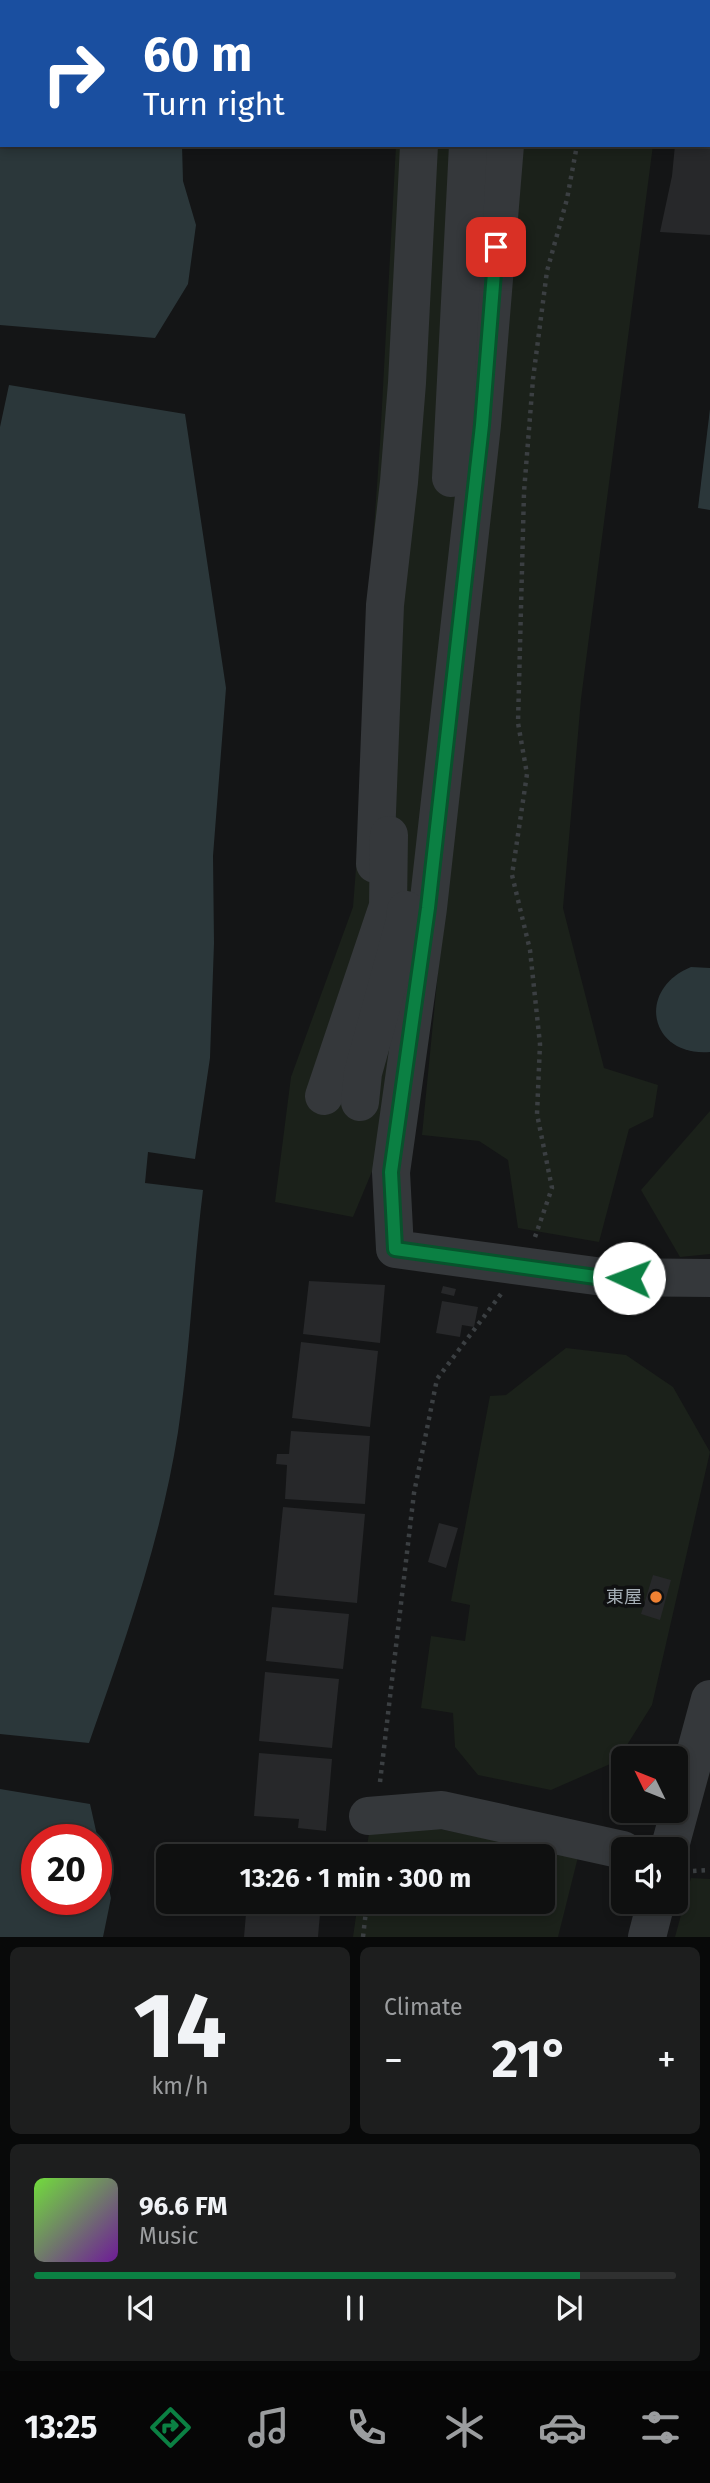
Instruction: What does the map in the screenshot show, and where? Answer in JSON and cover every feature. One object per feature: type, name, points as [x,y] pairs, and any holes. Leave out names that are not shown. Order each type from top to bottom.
[{"type":"street","points":[[374,864],[384,605],[399,482],[407,383],[419,147]]},
{"type":"street","points":[[377,800],[390,800],[388,906],[342,1099],[363,1073],[405,920],[412,814],[428,698],[454,452],[456,355],[468,147]]},
{"type":"street","points":[[505,147],[479,453],[428,908],[391,1172],[395,1249],[603,1278],[710,1278]]},
{"type":"street","points":[[673,1837],[710,1699]]},
{"type":"street","points":[[374,1816],[442,1810],[611,1847]]},
{"type":"street","points":[[647,1937],[653,1914]]},
{"type":"path","points":[[532,1246],[552,1188],[537,1114],[540,1044],[530,950],[512,875],[527,774],[518,723],[524,492],[533,380],[547,271],[567,198],[577,147]]},
{"type":"path","points":[[373,1844],[414,1493],[437,1379],[503,1290]]},
{"type":"path","points":[[363,1937],[365,1914]]},
{"type":"shaded area","points":[[0,147],[182,147],[183,181],[196,225],[188,284],[155,338],[0,325]]},
{"type":"shaded area","points":[[396,147],[492,147],[472,418],[385,1112],[373,1169],[353,1217],[275,1202],[291,1077],[353,907],[360,816],[363,684],[380,443]]},
{"type":"shaded area","points":[[519,147],[653,147],[581,699],[563,908],[604,1068],[658,1085],[653,1117],[629,1129],[599,1242],[518,1228],[508,1160],[479,1141],[422,1135]]},
{"type":"shaded area","points":[[9,385],[185,414],[226,688],[213,856],[214,943],[210,1058],[195,1159],[148,1152],[145,1183],[203,1190],[182,1402],[171,1472],[152,1551],[89,1743],[0,1734],[0,427]]},
{"type":"shaded area","points":[[710,409],[710,510],[698,508]]},
{"type":"shaded area","points":[[691,967],[710,968],[710,1052],[690,1051],[674,1044],[663,1033],[657,1020],[657,1005],[662,991],[673,977]]},
{"type":"shaded area","points":[[710,1111],[710,1254],[680,1257],[641,1190]]},
{"type":"shaded area","points":[[566,1348],[626,1355],[673,1387],[710,1452],[652,1705],[626,1746],[611,1746],[611,1764],[551,1790],[478,1775],[455,1747],[453,1713],[421,1708],[431,1636],[465,1641],[470,1605],[451,1601],[490,1396],[506,1395]]},
{"type":"shaded area","points":[[0,1789],[90,1804],[94,1824],[21,1824],[21,1915],[108,1915],[103,1937],[0,1937]]},
{"type":"shaded area","points":[[425,1826],[514,1844],[367,1844],[370,1828]]},
{"type":"shaded area","points":[[555,1852],[578,1857],[558,1937],[353,1937],[356,1914],[555,1914]]},
{"type":"shaded area","points":[[691,1878],[710,1879],[710,1937],[675,1937],[681,1914],[688,1914]]},
{"type":"building","points":[[675,147],[710,147],[710,235],[660,232],[672,176]]},
{"type":"building","points":[[309,1281],[385,1285],[380,1343],[303,1334]]},
{"type":"building","points":[[443,1286],[456,1289],[454,1296],[441,1293]]},
{"type":"building","points":[[442,1301],[478,1307],[474,1327],[462,1325],[460,1337],[436,1333]]},
{"type":"building","points":[[301,1342],[378,1351],[370,1427],[292,1418]]},
{"type":"building","points":[[291,1431],[370,1436],[365,1504],[285,1499],[287,1465],[276,1464],[277,1454],[289,1454]]},
{"type":"building","points":[[283,1507],[365,1514],[357,1603],[274,1595]]},
{"type":"building","points":[[439,1523],[458,1528],[446,1568],[428,1562]]},
{"type":"building","name":"東屋","points":[[653,1575],[671,1580],[660,1620],[641,1614]]},
{"type":"building","points":[[272,1607],[349,1614],[343,1669],[266,1661]]},
{"type":"building","points":[[265,1672],[339,1679],[332,1748],[259,1741]]},
{"type":"building","points":[[259,1753],[332,1759],[326,1831],[298,1828],[299,1819],[254,1816]]},
{"type":"building","points":[[246,1914],[320,1914],[318,1937],[244,1937]]},
{"type":"place","name":"東屋","points":[[656,1597]]},
{"type":"route","points":[[496,247],[482,425],[428,908],[391,1172],[395,1249],[603,1278],[629,1278]]}]
